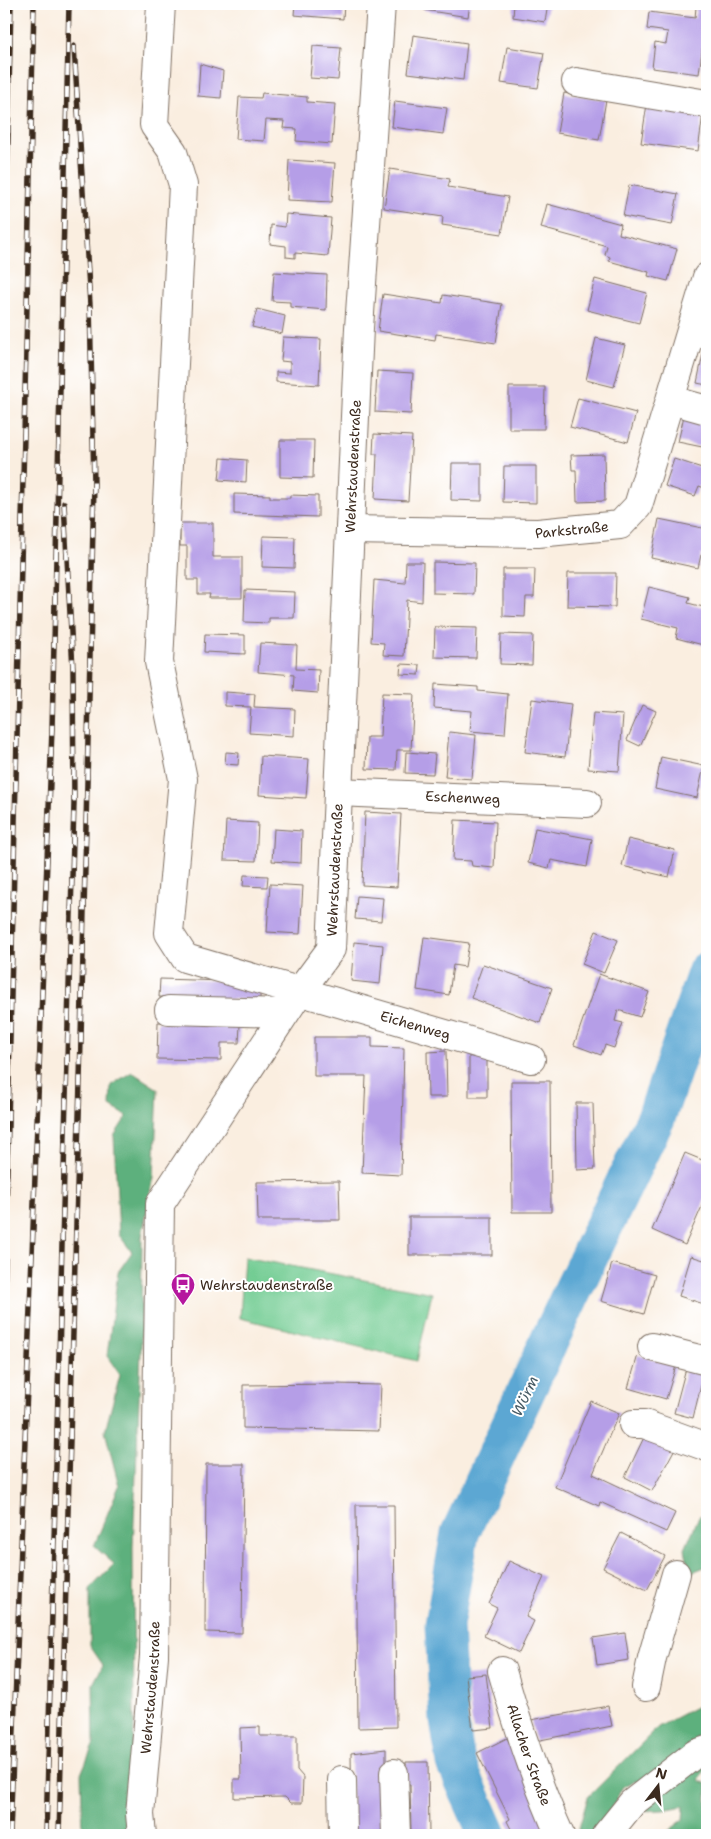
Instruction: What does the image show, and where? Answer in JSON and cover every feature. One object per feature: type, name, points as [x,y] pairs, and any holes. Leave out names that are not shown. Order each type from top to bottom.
[{"type":"street","name":"Eichenweg","points":[[161,4],[154,125],[173,152],[183,185],[159,662],[183,779],[168,933],[186,958],[530,1059]]},
{"type":"street","name":"Wehrstaudenstraße","points":[[142,1835],[140,1814],[154,1656],[160,1204],[300,990],[331,949],[360,328],[381,4]]},
{"type":"street","points":[[576,82],[707,104]]},
{"type":"street","name":"Parkstraße","points":[[350,530],[538,533],[620,525],[638,506],[707,277]]},
{"type":"street","points":[[670,400],[707,410]]},
{"type":"street","name":"Eschenweg","points":[[338,792],[587,803]]},
{"type":"street","points":[[169,1010],[285,1013]]},
{"type":"street","points":[[652,1347],[707,1361]]},
{"type":"street","points":[[633,1424],[644,1424],[707,1447]]},
{"type":"street","points":[[646,1687],[652,1658],[676,1574]]},
{"type":"street","name":"Allacher Straße","points":[[502,1671],[541,1792],[560,1835]]},
{"type":"street","points":[[606,1835],[632,1803],[695,1754],[707,1750]]},
{"type":"street","points":[[394,1773],[396,1835]]},
{"type":"street","points":[[342,1780],[343,1835]]},
{"type":"green space","points":[[132,1072],[158,1089],[154,1177],[142,1236],[141,1351],[133,1547],[134,1727],[129,1835],[83,1835],[81,1774],[94,1743],[93,1684],[103,1665],[90,1646],[90,1589],[114,1564],[94,1546],[119,1486],[105,1431],[120,1375],[107,1356],[118,1272],[132,1252],[119,1235],[114,1136],[127,1116],[110,1106],[111,1085]]},
{"type":"green space","points":[[244,1257],[432,1293],[417,1361],[240,1318]]},
{"type":"green space","points":[[707,1514],[707,1566],[690,1573],[685,1549],[699,1516]]},
{"type":"green space","points":[[707,1701],[707,1767],[699,1780],[707,1784],[707,1835],[663,1835],[683,1820],[684,1806],[642,1811],[636,1780],[622,1788],[598,1835],[577,1835],[588,1797],[658,1727]]},
{"type":"building","points":[[295,4],[344,4],[343,19],[294,15]]},
{"type":"building","points":[[425,4],[470,4],[468,17],[424,10]]},
{"type":"building","points":[[514,4],[548,4],[545,22],[513,17]]},
{"type":"building","points":[[678,4],[707,4],[707,20],[699,74],[652,68],[655,42],[666,44],[668,32],[647,29],[649,12],[695,18],[696,7]]},
{"type":"building","points":[[413,35],[467,43],[463,80],[408,73]]},
{"type":"building","points":[[313,46],[341,48],[338,80],[310,78]]},
{"type":"building","points":[[507,47],[544,53],[538,88],[501,83]]},
{"type":"building","points":[[200,64],[223,71],[221,98],[198,96]]},
{"type":"building","points":[[262,93],[307,97],[307,102],[335,104],[332,144],[296,141],[297,129],[283,128],[284,121],[266,120],[264,141],[236,139],[239,97],[261,98]]},
{"type":"building","points":[[564,93],[606,100],[599,140],[557,133]]},
{"type":"building","points":[[395,101],[447,108],[443,134],[392,127]]},
{"type":"building","points":[[647,104],[703,113],[698,151],[641,143]]},
{"type":"building","points":[[289,160],[335,163],[332,202],[287,200]]},
{"type":"building","points":[[390,169],[450,179],[448,187],[508,197],[502,234],[442,225],[443,217],[384,208]]},
{"type":"building","points":[[629,185],[678,194],[672,225],[623,216]]},
{"type":"building","points":[[547,204],[621,224],[619,234],[677,249],[668,281],[648,276],[649,272],[609,261],[610,257],[605,255],[607,246],[541,228]]},
{"type":"building","points":[[286,214],[331,218],[328,256],[295,253],[295,258],[286,257],[286,246],[270,244],[271,225],[285,227]]},
{"type":"building","points":[[274,272],[327,275],[326,310],[290,307],[290,302],[272,301]]},
{"type":"building","points":[[595,279],[647,293],[639,323],[587,310]]},
{"type":"building","points":[[383,294],[442,303],[443,295],[502,304],[496,343],[436,334],[435,340],[378,331]]},
{"type":"building","points":[[257,309],[285,316],[282,334],[252,327]]},
{"type":"building","points":[[283,337],[321,339],[319,385],[276,382],[276,372],[290,373],[290,362],[281,361]]},
{"type":"building","points":[[596,338],[625,345],[614,387],[586,380]]},
{"type":"building","points":[[707,339],[707,385],[697,383]]},
{"type":"building","points":[[377,371],[413,373],[411,414],[375,412]]},
{"type":"building","points":[[509,387],[545,387],[544,429],[509,429]]},
{"type":"building","points":[[578,398],[636,413],[628,442],[570,427]]},
{"type":"building","points":[[685,411],[707,416],[707,448],[678,442]]},
{"type":"building","points":[[374,434],[412,436],[408,501],[375,499],[377,454],[373,454]]},
{"type":"building","points":[[280,440],[314,440],[313,478],[280,477]]},
{"type":"building","points":[[604,454],[605,501],[577,502],[576,470],[572,470],[571,455]]},
{"type":"building","points":[[706,456],[707,489],[699,486],[695,496],[665,486],[674,459],[702,468]]},
{"type":"building","points":[[221,458],[247,460],[246,482],[219,480]]},
{"type":"building","points":[[452,463],[482,463],[482,501],[451,500]]},
{"type":"building","points":[[504,466],[536,466],[536,503],[503,502]]},
{"type":"building","points":[[234,494],[270,495],[270,498],[290,498],[290,495],[318,496],[318,517],[234,514]]},
{"type":"building","points":[[659,519],[707,529],[705,535],[707,536],[707,556],[701,555],[698,568],[651,558]]},
{"type":"building","points":[[180,523],[213,523],[213,557],[242,557],[242,598],[209,598],[210,594],[198,594],[198,580],[187,580],[187,546],[180,546]]},
{"type":"building","points":[[263,536],[295,537],[294,568],[262,567]]},
{"type":"building","points":[[406,562],[423,562],[422,602],[407,600],[404,656],[383,655],[384,643],[371,642],[374,580],[405,583]]},
{"type":"building","points":[[433,562],[475,563],[474,594],[433,593]]},
{"type":"building","points":[[503,569],[535,569],[534,597],[526,597],[525,617],[503,616]]},
{"type":"building","points":[[568,573],[616,573],[615,607],[567,606]]},
{"type":"building","points":[[649,587],[690,597],[688,603],[707,608],[707,646],[676,638],[678,628],[641,619]]},
{"type":"building","points":[[245,590],[295,592],[294,618],[269,618],[269,623],[244,622]]},
{"type":"building","points":[[435,627],[477,628],[476,658],[434,657]]},
{"type":"building","points":[[205,634],[245,635],[245,654],[204,652]]},
{"type":"building","points":[[501,634],[533,635],[532,665],[500,664]]},
{"type":"building","points":[[260,643],[297,645],[296,669],[319,670],[318,693],[293,691],[294,675],[258,672]]},
{"type":"building","points":[[401,664],[420,665],[419,675],[400,674]]},
{"type":"building","points":[[435,684],[478,687],[478,691],[508,694],[505,734],[470,731],[472,711],[434,708]]},
{"type":"building","points":[[225,692],[255,694],[254,707],[295,709],[294,736],[249,733],[251,707],[225,706]]},
{"type":"building","points":[[382,693],[414,694],[411,750],[397,750],[396,770],[366,769],[367,737],[380,737]]},
{"type":"building","points":[[532,699],[571,704],[565,757],[525,752]]},
{"type":"building","points":[[642,705],[656,711],[640,746],[627,740]]},
{"type":"building","points":[[593,713],[623,715],[619,771],[588,769]]},
{"type":"building","points":[[449,732],[476,735],[472,779],[445,777]]},
{"type":"building","points":[[226,752],[239,753],[238,765],[225,764]]},
{"type":"building","points":[[406,752],[435,754],[433,774],[405,773]]},
{"type":"building","points":[[261,756],[309,759],[306,798],[259,795]]},
{"type":"building","points":[[661,757],[704,766],[697,798],[655,789]]},
{"type":"building","points":[[365,812],[401,814],[397,887],[362,885]]},
{"type":"building","points":[[455,820],[496,822],[494,868],[472,866],[471,861],[453,860]]},
{"type":"building","points":[[226,821],[258,823],[256,861],[224,860]]},
{"type":"building","points":[[535,828],[592,839],[587,867],[551,860],[549,868],[528,863]]},
{"type":"building","points":[[274,829],[302,831],[301,863],[272,861]]},
{"type":"building","points":[[628,839],[675,850],[669,877],[622,866]]},
{"type":"building","points":[[244,875],[268,876],[267,887],[243,886]]},
{"type":"building","points":[[270,884],[303,886],[300,934],[267,932]]},
{"type":"building","points":[[357,896],[383,898],[381,921],[355,919]]},
{"type":"building","points":[[596,931],[618,940],[604,973],[582,964]]},
{"type":"building","points":[[424,937],[469,943],[465,967],[453,965],[449,995],[417,990]]},
{"type":"building","points":[[354,942],[383,945],[380,984],[351,981]]},
{"type":"building","points":[[483,964],[552,988],[540,1023],[471,998]]},
{"type":"building","points":[[599,974],[649,992],[640,1017],[618,1010],[615,1021],[623,1023],[614,1048],[605,1045],[601,1055],[574,1045]]},
{"type":"building","points":[[160,979],[260,982],[260,1000],[159,997]]},
{"type":"building","points":[[158,1022],[240,1025],[239,1043],[221,1043],[221,1060],[157,1059]]},
{"type":"building","points":[[314,1037],[372,1037],[372,1047],[404,1048],[401,1175],[362,1173],[366,1076],[314,1076]]},
{"type":"building","points":[[446,1051],[447,1097],[428,1097],[427,1052]]},
{"type":"building","points":[[469,1052],[487,1052],[487,1097],[469,1097]]},
{"type":"building","points":[[511,1081],[550,1081],[551,1212],[512,1212]]},
{"type":"building","points":[[576,1103],[593,1103],[595,1169],[577,1170]]},
{"type":"building","points":[[685,1153],[707,1162],[707,1195],[685,1245],[652,1230]]},
{"type":"building","points":[[339,1181],[340,1220],[258,1220],[257,1182]]},
{"type":"building","points":[[409,1217],[492,1217],[492,1255],[409,1255]]},
{"type":"building","points":[[691,1256],[707,1261],[707,1305],[679,1296]]},
{"type":"building","points":[[612,1263],[655,1275],[644,1314],[601,1301]]},
{"type":"building","points":[[638,1355],[676,1366],[666,1399],[628,1388]]},
{"type":"building","points":[[686,1368],[704,1373],[693,1418],[674,1413]]},
{"type":"building","points":[[243,1385],[381,1385],[379,1431],[243,1428]]},
{"type":"building","points":[[591,1401],[619,1413],[593,1474],[675,1513],[666,1532],[600,1502],[599,1506],[555,1487]]},
{"type":"building","points":[[648,1429],[679,1441],[652,1491],[625,1477]]},
{"type":"building","points":[[206,1464],[244,1464],[242,1633],[205,1632]]},
{"type":"building","points":[[356,1505],[394,1505],[396,1727],[358,1728]]},
{"type":"building","points":[[621,1533],[665,1556],[647,1590],[603,1568]]},
{"type":"building","points":[[509,1561],[544,1577],[526,1617],[534,1621],[519,1653],[484,1636],[497,1608],[489,1604]]},
{"type":"building","points":[[625,1633],[629,1660],[597,1665],[593,1638]]},
{"type":"building","points":[[486,1674],[493,1728],[473,1730],[466,1676]]},
{"type":"building","points":[[608,1706],[612,1726],[535,1741],[531,1720]]},
{"type":"building","points":[[260,1727],[260,1736],[297,1736],[297,1770],[303,1777],[302,1803],[291,1803],[285,1797],[234,1798],[234,1779],[241,1779],[240,1728]]},
{"type":"building","points":[[507,1738],[540,1805],[552,1835],[514,1835],[507,1821],[510,1819],[477,1753]]},
{"type":"building","points":[[386,1749],[386,1835],[352,1835],[351,1753]]},
{"type":"building","points":[[406,1762],[428,1762],[429,1835],[411,1835],[410,1784],[406,1784]]},
{"type":"waterway","name":"Würm","points":[[488,1835],[456,1763],[449,1720],[444,1625],[460,1533],[571,1294],[656,1118],[707,971]]},
{"type":"railway","points":[[4,309],[11,4]]},
{"type":"railway","points":[[4,1297],[34,4]]},
{"type":"railway","points":[[10,1835],[52,729],[69,4]]},
{"type":"railway","points":[[59,1835],[94,484],[90,305],[74,46]]},
{"type":"railway","points":[[46,1835],[74,803],[73,669],[64,503]]},
{"type":"place","name":"Wehrstaudenstraße","points":[[183,1306]]}]
